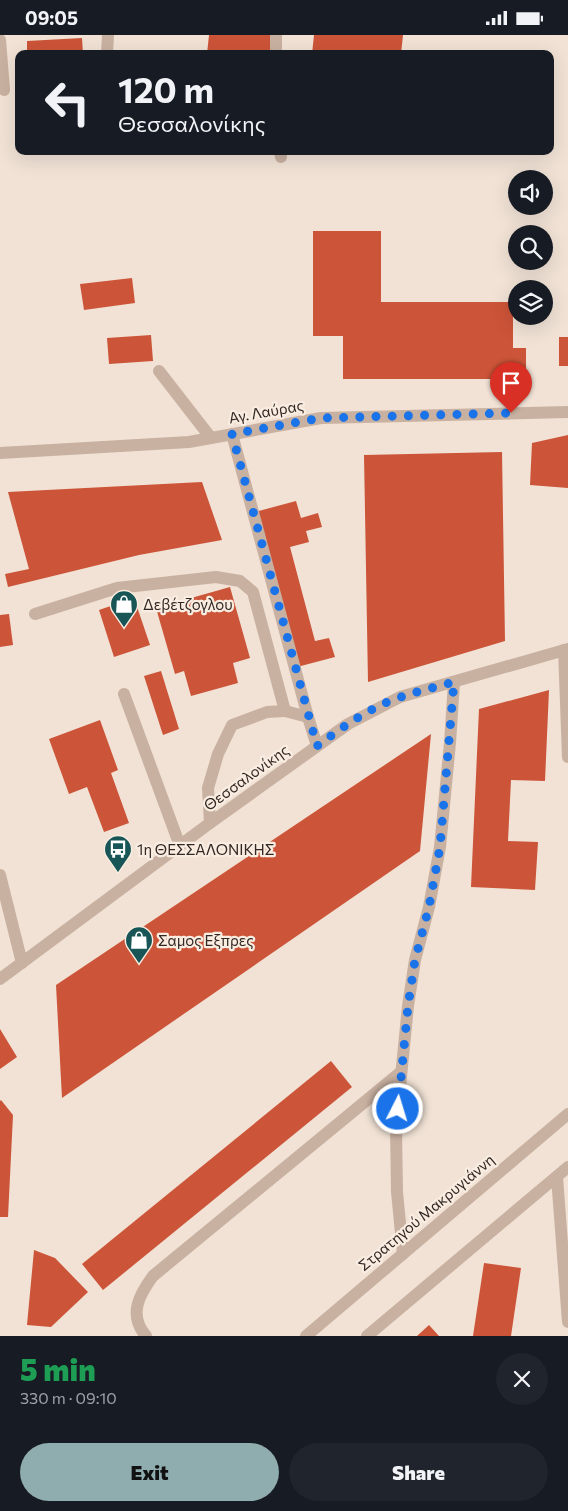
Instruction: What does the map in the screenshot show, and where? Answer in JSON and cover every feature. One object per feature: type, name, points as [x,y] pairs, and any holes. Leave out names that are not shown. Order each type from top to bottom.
[{"type":"street","points":[[107,50],[108,35]]},
{"type":"street","points":[[276,35],[276,50]]},
{"type":"street","points":[[0,40],[4,90]]},
{"type":"street","points":[[159,371],[211,437]]},
{"type":"street","name":"Αγ. Λαύρας","points":[[1,449],[189,442],[321,418],[568,412]]},
{"type":"street","points":[[232,434],[317,746]]},
{"type":"street","points":[[35,614],[117,588],[216,577],[240,581],[253,592],[286,711]]},
{"type":"street","points":[[566,649],[568,757]]},
{"type":"street","name":"Θεσσαλονίκης","points":[[0,979],[210,823],[348,724],[400,697],[566,649]]},
{"type":"street","points":[[403,1254],[397,1192],[396,1127],[415,960],[429,907],[440,847],[454,682]]},
{"type":"street","points":[[124,694],[180,846]]},
{"type":"street","points":[[210,823],[208,788],[218,754],[232,725],[267,711],[286,711],[308,717]]},
{"type":"street","points":[[0,875],[22,963]]},
{"type":"street","points":[[146,1336],[136,1317],[137,1303],[153,1276],[401,1072]]},
{"type":"street","name":"Στρατηγού Μακρυγιάννη","points":[[306,1336],[568,1114]]},
{"type":"street","points":[[367,1336],[568,1167]]},
{"type":"street","points":[[557,1177],[568,1322]]},
{"type":"building","points":[[209,35],[276,35],[274,50],[207,50]]},
{"type":"building","points":[[314,35],[403,35],[401,50],[312,50]]},
{"type":"building","points":[[82,38],[83,50],[27,50],[27,41]]},
{"type":"building","points":[[313,231],[381,231],[381,302],[508,302],[508,325],[513,325],[513,348],[526,348],[526,379],[343,379],[343,336],[313,336]]},
{"type":"building","points":[[132,278],[135,303],[84,310],[80,284]]},
{"type":"building","points":[[151,335],[153,361],[109,364],[107,338]]},
{"type":"building","points":[[559,337],[568,337],[568,366],[559,366]]},
{"type":"building","points":[[568,435],[568,488],[530,485],[532,443]]},
{"type":"building","points":[[502,452],[505,641],[368,682],[364,455]]},
{"type":"building","points":[[202,482],[222,540],[139,555],[8,587],[5,574],[29,569],[8,492]]},
{"type":"building","points":[[296,501],[301,518],[318,513],[322,527],[306,531],[309,542],[290,547],[315,641],[329,638],[335,657],[297,667],[255,512]]},
{"type":"building","points":[[230,587],[250,658],[233,663],[238,683],[191,696],[184,671],[175,674],[156,608]]},
{"type":"building","name":"Δεβέτζογλου","points":[[134,598],[150,645],[114,657],[99,610]]},
{"type":"building","points":[[9,614],[13,645],[0,647],[0,615]]},
{"type":"building","points":[[161,671],[179,729],[163,735],[144,676]]},
{"type":"building","points":[[549,690],[545,781],[511,780],[508,841],[538,842],[535,890],[471,887],[479,709]]},
{"type":"building","points":[[100,720],[118,770],[111,773],[129,823],[104,832],[87,787],[69,794],[49,739]]},
{"type":"building","points":[[431,734],[420,851],[62,1098],[56,985]]},
{"type":"building","points":[[0,1029],[17,1057],[0,1069]]},
{"type":"building","points":[[331,1061],[352,1087],[103,1290],[82,1264]]},
{"type":"building","points":[[1,1100],[13,1115],[8,1217],[0,1217]]},
{"type":"building","points":[[34,1250],[55,1258],[88,1292],[51,1327],[27,1325]]},
{"type":"building","points":[[484,1263],[521,1268],[511,1336],[473,1336]]},
{"type":"building","points":[[429,1325],[439,1336],[417,1336]]},
{"type":"place","name":"Δεβέτζογλου","points":[[124,628]]},
{"type":"place","name":"1η ΘΕΣΣΑΛΟΝΙΚΗΣ","points":[[118,873]]},
{"type":"place","name":"Σαμος Εξπρες","points":[[139,964]]},
{"type":"route","points":[[398,1109],[408,1006],[415,960],[429,907],[440,847],[454,682],[400,697],[376,708],[348,724],[317,746],[232,434],[321,418],[511,413]]}]
